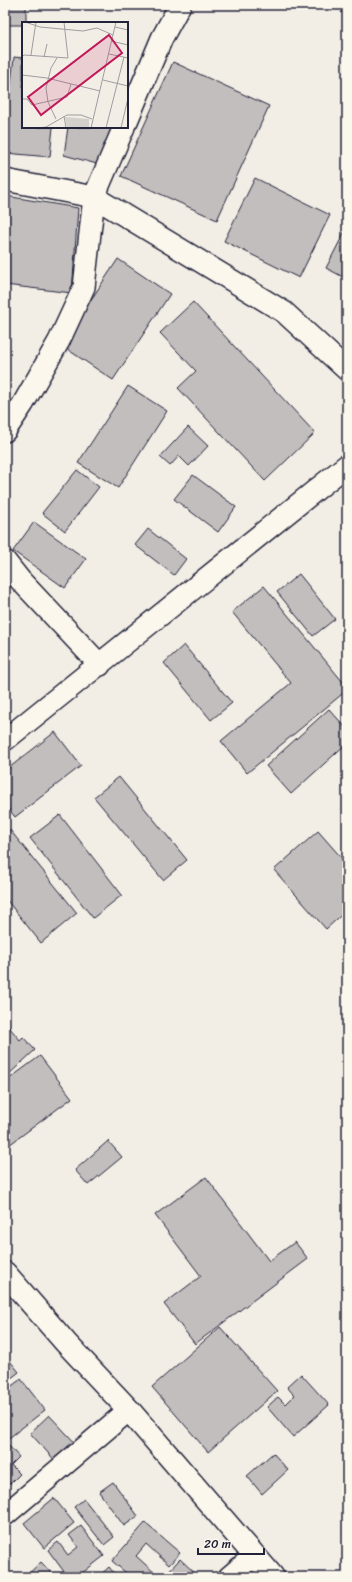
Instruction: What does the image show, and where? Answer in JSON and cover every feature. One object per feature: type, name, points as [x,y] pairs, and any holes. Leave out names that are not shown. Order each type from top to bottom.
[{"type":"street","points":[[128,118],[162,38],[180,5]]},
{"type":"street","points":[[5,432],[23,404],[58,340],[84,287],[94,197],[124,128]]},
{"type":"street","points":[[5,180],[94,197],[284,312],[347,370]]},
{"type":"street","points":[[5,740],[347,466]]},
{"type":"street","points":[[5,561],[20,580],[100,665]]},
{"type":"street","points":[[5,1273],[66,1343],[129,1410],[273,1577]]},
{"type":"street","points":[[5,1515],[129,1410]]},
{"type":"street","points":[[229,1577],[254,1556]]},
{"type":"building","points":[[5,5],[26,5],[26,22],[22,22],[22,25],[5,25]]},
{"type":"building","points":[[345,5],[347,5],[347,15],[341,12]]},
{"type":"building","points":[[14,57],[22,58],[22,128],[53,128],[50,157],[5,153],[5,134]]},
{"type":"building","points":[[173,62],[269,106],[217,220],[121,176]]},
{"type":"building","points":[[68,128],[114,128],[97,164],[64,155]]},
{"type":"building","points":[[255,178],[330,215],[299,278],[224,241]]},
{"type":"building","points":[[6,196],[78,208],[72,293],[5,285]]},
{"type":"building","points":[[347,227],[347,279],[326,268]]},
{"type":"building","points":[[118,259],[170,294],[113,380],[61,345]]},
{"type":"building","points":[[193,302],[315,433],[265,481],[178,388],[196,371],[160,333]]},
{"type":"building","points":[[128,386],[167,411],[118,488],[78,463]]},
{"type":"building","points":[[188,427],[208,446],[189,466],[179,456],[170,466],[160,457]]},
{"type":"building","points":[[77,470],[99,487],[65,531],[42,513]]},
{"type":"building","points":[[193,475],[236,507],[218,532],[174,499]]},
{"type":"building","points":[[34,522],[86,559],[65,588],[13,551]]},
{"type":"building","points":[[148,529],[186,559],[174,575],[135,545]]},
{"type":"building","points":[[299,574],[335,619],[313,636],[277,592]]},
{"type":"building","points":[[264,586],[347,687],[347,690],[247,773],[221,741],[291,683],[232,612]]},
{"type":"building","points":[[184,645],[232,703],[211,720],[164,663]]},
{"type":"building","points":[[329,709],[347,729],[347,743],[291,794],[266,766]]},
{"type":"building","points":[[55,732],[81,766],[15,817],[5,804],[5,771]]},
{"type":"building","points":[[119,777],[187,860],[163,880],[94,797]]},
{"type":"building","points":[[60,815],[122,895],[93,918],[30,838]]},
{"type":"building","points":[[10,830],[77,913],[41,943],[5,898],[5,833]]},
{"type":"building","points":[[318,831],[347,864],[347,910],[326,929],[274,870]]},
{"type":"building","points":[[9,1027],[20,1040],[23,1037],[35,1050],[5,1078],[5,1030]]},
{"type":"building","points":[[40,1056],[72,1098],[5,1148],[5,1082]]},
{"type":"building","points":[[108,1141],[122,1157],[88,1185],[75,1170]]},
{"type":"building","points":[[206,1177],[269,1261],[295,1242],[308,1259],[195,1344],[164,1304],[201,1276],[155,1215]]},
{"type":"building","points":[[220,1327],[277,1391],[208,1452],[152,1387]]},
{"type":"building","points":[[5,1355],[19,1372],[5,1383]]},
{"type":"building","points":[[301,1374],[329,1405],[293,1437],[267,1407],[278,1397],[285,1404],[294,1395],[287,1387]]},
{"type":"building","points":[[21,1379],[45,1410],[5,1441],[5,1391]]},
{"type":"building","points":[[49,1415],[79,1447],[59,1465],[30,1433]]},
{"type":"building","points":[[8,1445],[19,1457],[11,1465],[20,1474],[10,1484],[5,1479],[5,1448]]},
{"type":"building","points":[[273,1453],[288,1470],[262,1494],[247,1476]]},
{"type":"building","points":[[113,1482],[138,1516],[124,1526],[99,1492]]},
{"type":"building","points":[[54,1498],[74,1523],[44,1548],[24,1523]]},
{"type":"building","points":[[84,1499],[114,1537],[104,1545],[74,1507]]},
{"type":"building","points":[[145,1523],[180,1553],[169,1565],[146,1544],[136,1556],[157,1575],[155,1577],[131,1577],[112,1561]]},
{"type":"building","points":[[81,1526],[104,1556],[77,1577],[68,1577],[48,1550],[58,1542],[68,1555],[78,1547],[69,1535]]},
{"type":"building","points":[[180,1559],[199,1577],[163,1577]]},
{"type":"building","points":[[41,1562],[55,1577],[25,1577]]},
{"type":"building","points":[[109,1567],[117,1577],[98,1577]]}]
